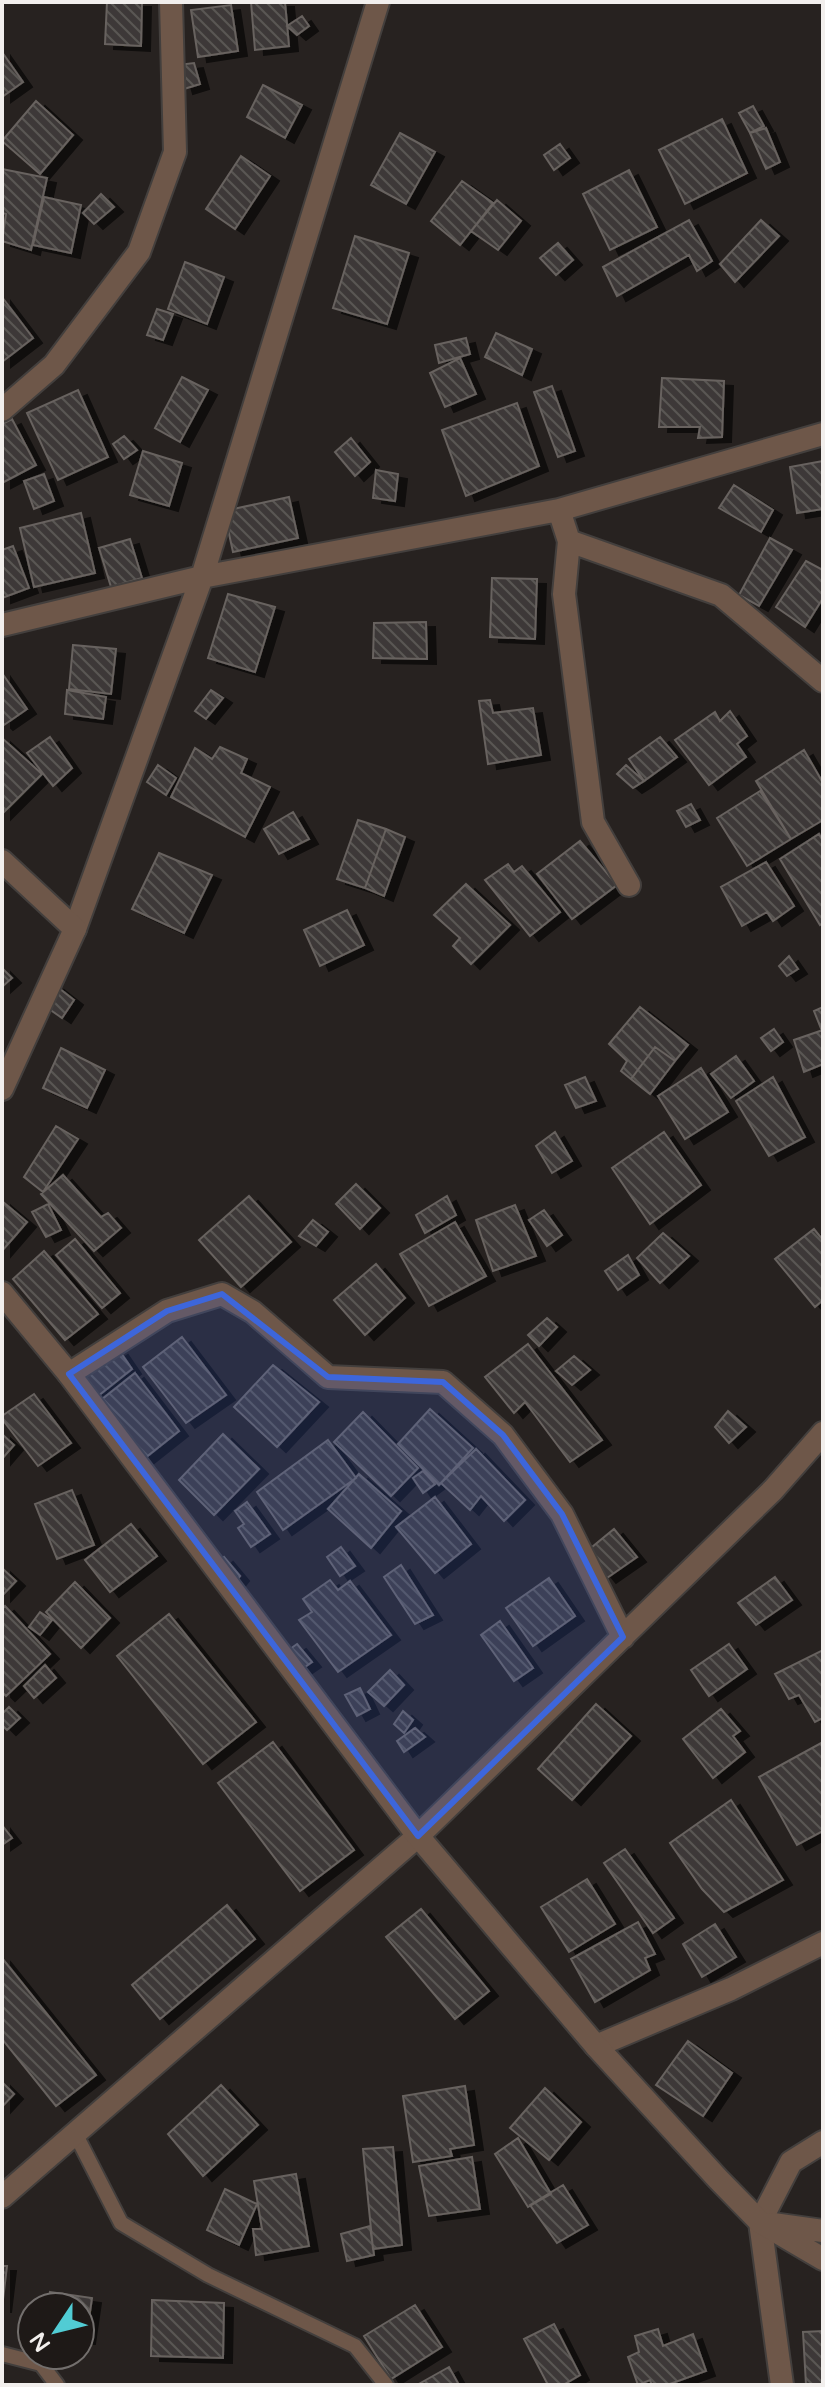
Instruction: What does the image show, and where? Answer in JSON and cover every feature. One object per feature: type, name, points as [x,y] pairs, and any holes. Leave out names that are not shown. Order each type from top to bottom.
[{"type":"street","points":[[2,410],[54,365],[139,252],[175,152],[171,2]]},
{"type":"street","points":[[2,1089],[75,929],[202,577],[378,2]]},
{"type":"street","points":[[2,625],[202,577],[559,510],[823,434]]},
{"type":"street","points":[[559,510],[569,541],[564,594],[593,822],[629,885]]},
{"type":"street","points":[[569,541],[721,595],[823,681]]},
{"type":"street","points":[[2,861],[75,929]]},
{"type":"street","points":[[2,1293],[69,1374],[418,1836],[596,2046],[760,2222],[823,2259]]},
{"type":"street","points":[[69,1374],[167,1311],[222,1294],[253,1312],[328,1377],[443,1382],[503,1435],[562,1514],[623,1637]]},
{"type":"street","points":[[2,2197],[418,1836],[773,1490],[823,1433]]},
{"type":"street","points":[[596,2046],[731,1989],[823,1943]]},
{"type":"street","points":[[782,2385],[760,2222],[791,2162],[823,2142]]},
{"type":"street","points":[[760,2222],[823,2231]]},
{"type":"lane","points":[[76,2135],[121,2223],[208,2275],[355,2346],[386,2385]]},
{"type":"lane","points":[[2,2354],[41,2364],[57,2385]]},
{"type":"highlighted area","points":[[222,1294],[328,1377],[443,1382],[503,1435],[562,1514],[623,1637],[418,1836],[69,1374],[167,1311]]},
{"type":"building","points":[[107,2],[142,2],[141,46],[105,44]]},
{"type":"building","points":[[251,2],[285,2],[289,46],[255,50]]},
{"type":"building","points":[[231,5],[238,51],[198,57],[191,10]]},
{"type":"building","points":[[302,16],[309,26],[297,35],[287,26]]},
{"type":"building","points":[[2,52],[23,82],[2,97]]},
{"type":"building","points":[[194,63],[200,84],[184,89],[177,65]]},
{"type":"building","points":[[263,85],[302,105],[285,138],[247,117]]},
{"type":"building","points":[[36,101],[73,135],[40,174],[2,141]]},
{"type":"building","points":[[753,106],[764,126],[750,133],[739,113]]},
{"type":"building","points":[[722,119],[747,173],[685,204],[659,150]]},
{"type":"building","points":[[766,128],[780,162],[766,169],[750,133]]},
{"type":"building","points":[[400,133],[435,152],[406,204],[371,185]]},
{"type":"building","points":[[560,144],[570,158],[554,170],[544,155]]},
{"type":"building","points":[[241,156],[270,176],[235,229],[206,209]]},
{"type":"building","points":[[2,169],[47,178],[31,250],[2,241],[6,214],[2,213]]},
{"type":"building","points":[[629,170],[657,227],[610,250],[583,194]]},
{"type":"building","points":[[462,181],[493,203],[460,245],[431,221]]},
{"type":"building","points":[[101,194],[114,207],[94,224],[83,213]]},
{"type":"building","points":[[44,197],[81,205],[71,253],[33,245]]},
{"type":"building","points":[[497,200],[521,221],[498,250],[471,231]]},
{"type":"building","points":[[689,220],[712,261],[697,271],[689,255],[617,296],[603,267]]},
{"type":"building","points":[[761,220],[779,236],[735,282],[720,264]]},
{"type":"building","points":[[355,236],[409,253],[387,324],[333,308]]},
{"type":"building","points":[[558,243],[573,260],[556,275],[540,258]]},
{"type":"building","points":[[185,262],[224,277],[207,324],[168,309]]},
{"type":"building","points":[[2,297],[33,338],[2,362]]},
{"type":"building","points":[[157,309],[173,314],[163,340],[147,335]]},
{"type":"building","points":[[496,333],[532,349],[522,375],[485,357]]},
{"type":"building","points":[[466,338],[470,354],[439,363],[435,345]]},
{"type":"building","points":[[460,358],[476,394],[445,407],[430,373]]},
{"type":"building","points":[[182,377],[208,390],[180,442],[155,428]]},
{"type":"building","points":[[662,378],[724,381],[722,437],[698,438],[700,427],[659,427]]},
{"type":"building","points":[[552,386],[575,451],[558,457],[534,392]]},
{"type":"building","points":[[78,390],[108,457],[58,480],[27,413]]},
{"type":"building","points":[[517,403],[539,466],[466,496],[442,430]]},
{"type":"building","points":[[12,419],[36,465],[2,483],[2,424]]},
{"type":"building","points":[[124,436],[137,450],[124,459],[113,444]]},
{"type":"building","points":[[351,438],[370,462],[355,476],[335,452]]},
{"type":"building","points":[[143,451],[182,463],[169,506],[130,495]]},
{"type":"building","points":[[823,461],[823,509],[797,513],[790,467]]},
{"type":"building","points":[[376,470],[398,474],[395,501],[373,498]]},
{"type":"building","points":[[44,474],[54,501],[34,509],[24,481]]},
{"type":"building","points":[[734,485],[773,510],[761,532],[719,508]]},
{"type":"building","points":[[289,497],[298,538],[233,552],[224,511]]},
{"type":"building","points":[[81,513],[95,573],[34,587],[20,528]]},
{"type":"building","points":[[770,538],[792,550],[759,606],[739,595]]},
{"type":"building","points":[[130,539],[142,578],[111,587],[99,548]]},
{"type":"building","points":[[13,546],[29,588],[2,598],[2,550]]},
{"type":"building","points":[[806,561],[823,570],[823,598],[805,627],[776,607]]},
{"type":"building","points":[[492,578],[537,579],[535,639],[490,637]]},
{"type":"building","points":[[228,594],[275,607],[255,672],[208,658]]},
{"type":"building","points":[[426,622],[427,659],[373,658],[374,623]]},
{"type":"building","points":[[73,645],[116,649],[111,694],[69,689]]},
{"type":"building","points":[[2,673],[27,709],[4,725],[2,723]]},
{"type":"building","points":[[67,690],[106,697],[103,719],[65,714]]},
{"type":"building","points":[[211,690],[223,698],[206,719],[195,711]]},
{"type":"building","points":[[490,700],[493,713],[533,708],[541,755],[488,764],[479,701]]},
{"type":"building","points":[[730,711],[747,736],[737,744],[746,757],[709,785],[675,740],[715,712],[720,721]]},
{"type":"building","points":[[50,737],[72,768],[53,786],[27,753]]},
{"type":"building","points":[[660,737],[677,757],[644,781],[629,759]]},
{"type":"building","points":[[2,738],[42,774],[2,814]]},
{"type":"building","points":[[220,747],[247,759],[241,773],[270,787],[245,837],[171,797],[195,748],[212,759]]},
{"type":"building","points":[[804,750],[823,783],[823,820],[791,839],[756,781]]},
{"type":"building","points":[[158,765],[176,778],[166,795],[147,782]]},
{"type":"building","points":[[626,765],[644,781],[633,788],[617,774]]},
{"type":"building","points":[[760,791],[791,839],[747,866],[717,818]]},
{"type":"building","points":[[691,804],[700,820],[686,827],[677,811]]},
{"type":"building","points":[[293,812],[309,839],[279,854],[264,829]]},
{"type":"building","points":[[358,820],[386,829],[365,888],[337,879]]},
{"type":"building","points":[[386,829],[405,837],[384,896],[365,888]]},
{"type":"building","points":[[819,834],[823,841],[823,923],[820,925],[780,859]]},
{"type":"building","points":[[580,841],[617,885],[572,919],[537,874]]},
{"type":"building","points":[[159,853],[212,875],[184,933],[132,909]]},
{"type":"building","points":[[766,862],[794,906],[773,921],[767,912],[742,926],[721,887]]},
{"type":"building","points":[[508,864],[514,872],[522,866],[560,912],[530,936],[485,880]]},
{"type":"building","points":[[466,884],[510,925],[471,964],[453,946],[460,938],[434,915]]},
{"type":"building","points":[[347,910],[364,945],[320,966],[304,930]]},
{"type":"building","points":[[789,956],[798,969],[787,976],[779,966]]},
{"type":"building","points":[[2,968],[12,978],[2,987]]},
{"type":"building","points":[[55,985],[74,1000],[62,1018],[42,1004]]},
{"type":"building","points":[[640,1007],[688,1045],[675,1061],[655,1047],[631,1079],[621,1071],[627,1061],[609,1044]]},
{"type":"building","points":[[823,1007],[823,1030],[822,1031],[814,1011]]},
{"type":"building","points":[[774,1029],[783,1042],[771,1051],[761,1038]]},
{"type":"building","points":[[823,1030],[823,1064],[804,1072],[794,1040]]},
{"type":"building","points":[[655,1047],[675,1061],[650,1094],[631,1079]]},
{"type":"building","points":[[61,1048],[105,1070],[87,1108],[43,1088]]},
{"type":"building","points":[[736,1056],[754,1081],[731,1098],[711,1074]]},
{"type":"building","points":[[701,1068],[728,1112],[685,1139],[658,1096]]},
{"type":"building","points":[[585,1077],[596,1101],[576,1108],[565,1085]]},
{"type":"building","points":[[773,1077],[805,1137],[769,1156],[736,1101]]},
{"type":"building","points":[[56,1126],[78,1139],[43,1192],[24,1177]]},
{"type":"building","points":[[555,1132],[572,1161],[552,1173],[536,1146]]},
{"type":"building","points":[[664,1132],[701,1185],[650,1224],[612,1168]]},
{"type":"building","points":[[63,1175],[101,1217],[108,1213],[121,1228],[94,1251],[41,1194]]},
{"type":"building","points":[[356,1184],[380,1208],[360,1229],[336,1204]]},
{"type":"building","points":[[249,1196],[291,1242],[241,1287],[199,1240]]},
{"type":"building","points":[[447,1196],[456,1215],[425,1233],[416,1215]]},
{"type":"building","points":[[2,1201],[27,1222],[2,1251]]},
{"type":"building","points":[[48,1204],[61,1230],[46,1237],[32,1212]]},
{"type":"building","points":[[515,1205],[536,1256],[493,1271],[476,1220]]},
{"type":"building","points":[[544,1210],[562,1235],[547,1246],[529,1220]]},
{"type":"building","points":[[313,1220],[328,1232],[316,1246],[299,1236]]},
{"type":"building","points":[[455,1222],[486,1276],[429,1306],[400,1254]]},
{"type":"building","points":[[814,1229],[823,1240],[823,1300],[815,1307],[775,1259]]},
{"type":"building","points":[[663,1233],[689,1256],[660,1283],[637,1258]]},
{"type":"building","points":[[75,1239],[120,1293],[102,1308],[56,1255]]},
{"type":"building","points":[[44,1251],[98,1314],[65,1340],[13,1279]]},
{"type":"building","points":[[628,1255],[639,1275],[618,1290],[605,1271]]},
{"type":"building","points":[[376,1264],[405,1298],[365,1335],[334,1300]]},
{"type":"building","points":[[547,1318],[557,1327],[539,1346],[528,1335]]},
{"type":"building","points":[[182,1337],[226,1395],[186,1423],[143,1367]]},
{"type":"building","points":[[528,1344],[602,1440],[570,1462],[525,1402],[514,1413],[485,1377]]},
{"type":"building","points":[[119,1350],[132,1369],[98,1396],[83,1374]]},
{"type":"building","points":[[574,1356],[590,1370],[572,1385],[556,1371]]},
{"type":"building","points":[[273,1365],[319,1402],[277,1447],[234,1407]]},
{"type":"building","points":[[135,1373],[179,1431],[145,1458],[101,1400]]},
{"type":"building","points":[[34,1394],[71,1443],[38,1466],[2,1419]]},
{"type":"building","points":[[430,1409],[473,1448],[439,1485],[398,1444]]},
{"type":"building","points":[[728,1411],[746,1427],[729,1443],[715,1427]]},
{"type":"building","points":[[363,1412],[418,1468],[391,1496],[334,1442]]},
{"type":"building","points":[[2,1434],[14,1445],[2,1459]]},
{"type":"building","points":[[223,1434],[259,1469],[214,1515],[179,1480]]},
{"type":"building","points":[[328,1440],[356,1478],[283,1530],[257,1492]]},
{"type":"building","points":[[476,1449],[525,1500],[504,1521],[481,1496],[470,1510],[441,1483]]},
{"type":"building","points":[[423,1471],[435,1484],[423,1493],[413,1478]]},
{"type":"building","points":[[359,1474],[401,1511],[371,1548],[328,1509]]},
{"type":"building","points":[[72,1490],[94,1545],[57,1559],[35,1504]]},
{"type":"building","points":[[435,1497],[471,1544],[435,1573],[396,1527]]},
{"type":"building","points":[[247,1502],[270,1534],[251,1547],[238,1528],[244,1524],[235,1511]]},
{"type":"building","points":[[131,1524],[157,1556],[110,1592],[85,1560]]},
{"type":"building","points":[[614,1529],[637,1557],[607,1578],[586,1552]]},
{"type":"building","points":[[341,1547],[355,1566],[340,1576],[327,1557]]},
{"type":"building","points":[[224,1557],[240,1576],[232,1586],[214,1566]]},
{"type":"building","points":[[401,1565],[433,1615],[415,1624],[384,1577]]},
{"type":"building","points":[[2,1568],[16,1581],[2,1596]]},
{"type":"building","points":[[775,1577],[792,1600],[756,1625],[738,1603]]},
{"type":"building","points":[[549,1578],[575,1616],[533,1646],[506,1608]]},
{"type":"building","points":[[330,1580],[338,1590],[350,1581],[391,1635],[338,1672],[299,1620],[312,1612],[303,1599]]},
{"type":"building","points":[[75,1582],[110,1618],[81,1648],[46,1612]]},
{"type":"building","points":[[5,1606],[50,1654],[6,1696],[2,1692],[2,1609]]},
{"type":"building","points":[[40,1612],[52,1620],[40,1635],[29,1627]]},
{"type":"building","points":[[169,1614],[256,1722],[203,1764],[117,1656]]},
{"type":"building","points":[[500,1621],[533,1668],[514,1681],[481,1635]]},
{"type":"building","points":[[297,1644],[312,1662],[302,1669],[286,1652]]},
{"type":"building","points":[[729,1644],[747,1669],[709,1696],[691,1670]]},
{"type":"building","points":[[823,1650],[823,1718],[815,1722],[799,1695],[789,1699],[775,1674]]},
{"type":"building","points":[[45,1665],[56,1678],[34,1698],[24,1686]]},
{"type":"building","points":[[390,1670],[404,1685],[384,1706],[368,1692]]},
{"type":"building","points":[[360,1688],[370,1709],[357,1716],[345,1695]]},
{"type":"building","points":[[596,1704],[631,1736],[572,1800],[538,1769]]},
{"type":"building","points":[[9,1707],[20,1718],[7,1730],[2,1725],[2,1714]]},
{"type":"building","points":[[721,1709],[740,1731],[733,1736],[745,1752],[713,1778],[683,1739]]},
{"type":"building","points":[[403,1711],[413,1720],[404,1733],[394,1724]]},
{"type":"building","points":[[415,1728],[425,1737],[404,1752],[397,1741]]},
{"type":"building","points":[[273,1742],[354,1850],[300,1891],[218,1783]]},
{"type":"building","points":[[823,1742],[823,1831],[797,1845],[759,1777]]},
{"type":"building","points":[[731,1800],[783,1880],[724,1912],[702,1889],[670,1843]]},
{"type":"building","points":[[2,1825],[12,1838],[2,1845]]},
{"type":"building","points":[[625,1849],[674,1918],[653,1933],[604,1863]]},
{"type":"building","points":[[587,1879],[615,1924],[569,1952],[541,1907]]},
{"type":"building","points":[[227,1905],[255,1939],[160,2019],[132,1985]]},
{"type":"building","points":[[421,1909],[489,1991],[455,2019],[386,1937]]},
{"type":"building","points":[[638,1922],[655,1954],[645,1958],[650,1970],[595,2002],[571,1959]]},
{"type":"building","points":[[715,1924],[736,1957],[702,1977],[683,1944]]},
{"type":"building","points":[[2,1958],[96,2075],[56,2106],[2,2039]]},
{"type":"building","points":[[688,2041],[732,2073],[703,2116],[656,2085]]},
{"type":"building","points":[[2,2082],[14,2094],[2,2107]]},
{"type":"building","points":[[221,2085],[258,2125],[203,2176],[168,2134]]},
{"type":"building","points":[[465,2086],[474,2145],[450,2149],[452,2156],[413,2162],[403,2096]]},
{"type":"building","points":[[545,2088],[581,2122],[549,2160],[510,2128]]},
{"type":"building","points":[[518,2138],[551,2194],[528,2207],[495,2154]]},
{"type":"building","points":[[393,2147],[402,2245],[373,2249],[363,2149]]},
{"type":"building","points":[[472,2157],[480,2209],[429,2216],[419,2166]]},
{"type":"building","points":[[296,2174],[309,2246],[256,2255],[253,2229],[262,2229],[254,2181]]},
{"type":"building","points":[[563,2185],[588,2225],[557,2243],[530,2205]]},
{"type":"building","points":[[225,2189],[257,2204],[239,2245],[207,2230]]},
{"type":"building","points":[[370,2226],[374,2255],[347,2261],[341,2234]]},
{"type":"building","points":[[2,2266],[7,2266],[2,2308]]},
{"type":"building","points":[[152,2300],[224,2303],[223,2358],[151,2356]]},
{"type":"building","points":[[415,2305],[442,2347],[391,2379],[364,2336]]},
{"type":"building","points":[[554,2324],[580,2375],[563,2385],[548,2385],[524,2339]]},
{"type":"building","points":[[658,2329],[663,2346],[693,2334],[706,2371],[667,2385],[652,2385],[650,2380],[638,2385],[628,2357],[639,2352],[635,2336]]},
{"type":"building","points":[[823,2331],[823,2385],[806,2385],[803,2332]]},
{"type":"building","points":[[449,2367],[459,2385],[417,2385]]}]
